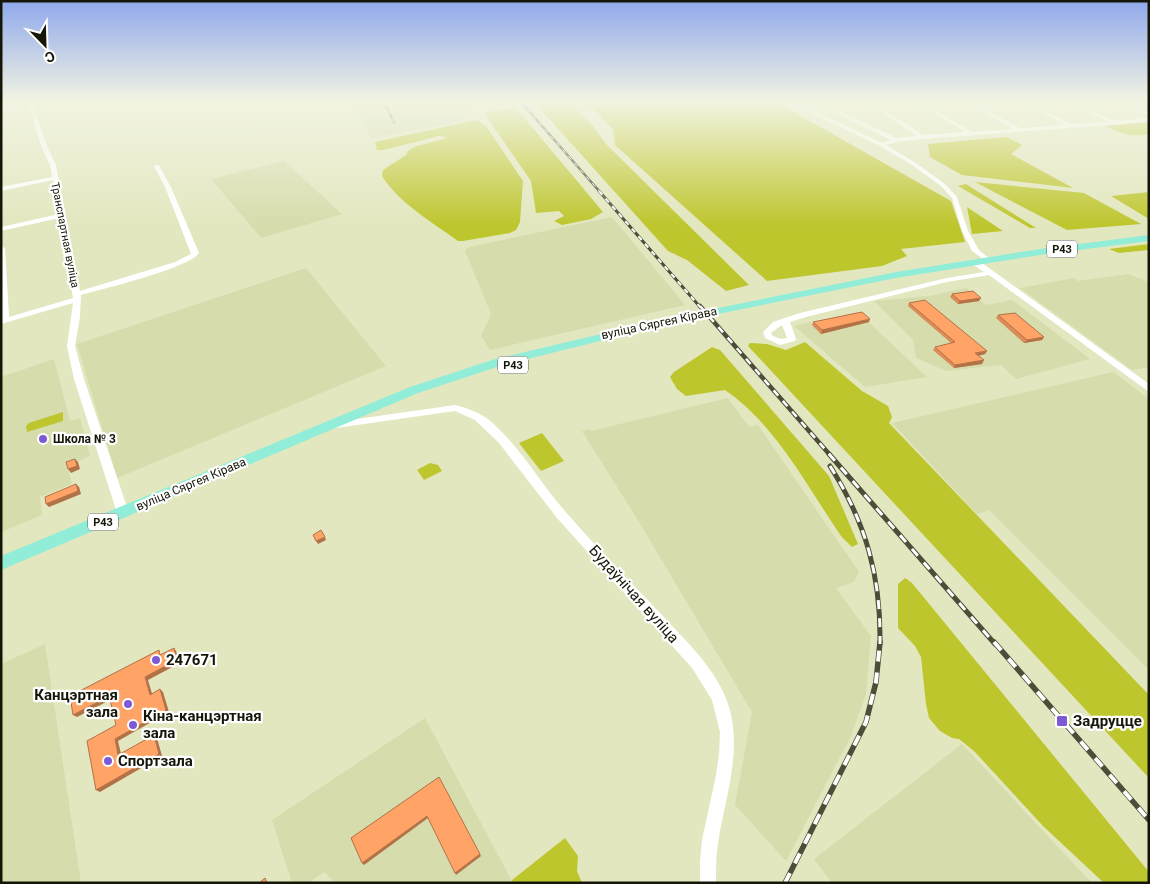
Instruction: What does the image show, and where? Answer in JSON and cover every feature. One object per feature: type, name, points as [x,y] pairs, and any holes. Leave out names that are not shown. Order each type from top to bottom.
[{"type":"main road","name":"вуліца Сяргея Кірава","points":[[355,418],[414,390],[499,362],[593,338],[899,281],[975,262],[1093,244],[1149,238]]},
{"type":"main road","name":"вуліца Сяргея Кірава","points":[[1,563],[327,426],[355,418],[388,404],[507,366],[675,323]]},
{"type":"street","name":"Транспартная вуліца","points":[[43,143],[53,165],[76,297],[76,317],[71,346],[79,379],[123,513]]},
{"type":"street","points":[[878,143],[914,164],[952,193],[965,231],[976,251],[987,260]]},
{"type":"street","points":[[882,145],[887,143]]},
{"type":"street","points":[[1,248],[3,322],[190,259],[195,253],[168,187],[157,166]]},
{"type":"street","points":[[1,189],[54,178]]},
{"type":"street","points":[[1,229],[62,215]]},
{"type":"street","points":[[975,262],[1149,389]]},
{"type":"street","points":[[786,321],[929,284],[990,273]]},
{"type":"street","points":[[388,404],[386,411],[396,416]]},
{"type":"street","name":"Будаўнічая вуліца","points":[[355,418],[396,416],[455,408],[468,411],[485,422],[500,437],[549,500],[698,665],[710,682],[724,712],[727,744],[720,793],[708,849],[708,883]]},
{"type":"shaded area","points":[[375,143],[410,143],[383,150],[377,150]]},
{"type":"shaded area","points":[[428,143],[498,143],[523,181],[520,222],[516,230],[510,233],[458,241],[397,195],[382,176],[383,170],[406,155],[414,147]]},
{"type":"shaded area","points":[[505,143],[545,143],[603,212],[591,219],[562,225],[554,221],[564,216],[559,211],[536,213],[531,181]]},
{"type":"shaded area","points":[[571,143],[605,143],[749,285],[726,291],[687,260],[668,251]]},
{"type":"shaded area","points":[[615,143],[849,143],[951,201],[965,242],[901,249],[907,256],[882,266],[767,281]]},
{"type":"shaded area","points":[[1019,143],[1022,145],[1011,154],[1073,188],[962,175],[930,157],[928,144]]},
{"type":"shaded area","points":[[284,161],[342,214],[261,238],[211,179]]},
{"type":"shaded area","points":[[975,182],[1084,193],[1141,224],[1067,230]]},
{"type":"shaded area","points":[[966,184],[1036,228],[1030,228],[958,186]]},
{"type":"shaded area","points":[[1149,192],[1149,219],[1111,196]]},
{"type":"shaded area","points":[[967,207],[1003,231],[972,234]]},
{"type":"shaded area","points":[[612,217],[685,305],[490,350],[481,336],[491,314],[465,251],[469,247]]},
{"type":"shaded area","points":[[1149,244],[1149,250],[1119,253],[1109,249]]},
{"type":"shaded area","points":[[306,268],[386,366],[117,478],[77,344]]},
{"type":"shaded area","points":[[1128,274],[1149,282],[1149,367],[1132,370],[1020,288],[1074,278],[1078,281]]},
{"type":"shaded area","points":[[966,288],[986,305],[1012,300],[1090,359],[1016,379],[1001,365],[946,371],[916,358],[913,340],[874,301],[929,296]]},
{"type":"shaded area","points":[[861,315],[927,377],[865,387],[794,326],[811,322],[813,325]]},
{"type":"shaded area","points":[[805,342],[862,391],[888,406],[892,417],[889,423],[1149,695],[1149,778],[748,346],[750,343],[767,344],[786,350]]},
{"type":"shaded area","points":[[712,347],[720,350],[829,476],[858,544],[852,547],[841,536],[775,438],[743,404],[725,390],[686,396],[677,389],[670,377],[674,372]]},
{"type":"shaded area","name":"Школа № 3","points":[[54,359],[70,421],[80,418],[90,456],[67,466],[72,484],[40,497],[42,515],[1,532],[1,377]]},
{"type":"shaded area","points":[[1113,372],[1149,399],[1149,670],[989,510],[977,514],[892,423]]},
{"type":"shaded area","points":[[728,398],[749,427],[758,425],[859,572],[854,582],[836,588],[871,636],[866,694],[851,736],[786,861],[735,805],[752,712],[636,517],[582,431],[590,429],[591,431]]},
{"type":"shaded area","points":[[63,412],[63,421],[27,432],[26,426],[29,423]]},
{"type":"shaded area","points":[[542,433],[564,461],[541,471],[519,443]]},
{"type":"shaded area","points":[[430,463],[438,465],[442,471],[424,480],[417,470]]},
{"type":"shaded area","points":[[905,578],[912,583],[1149,872],[1149,883],[1104,883],[1043,826],[974,751],[959,739],[952,738],[940,731],[929,718],[921,657],[915,646],[898,628],[898,584]]},
{"type":"shaded area","points":[[45,644],[81,883],[1,883],[1,664]]},
{"type":"shaded area","points":[[425,718],[513,883],[336,883],[324,872],[308,883],[292,883],[272,820]]},
{"type":"shaded area","points":[[962,744],[1092,883],[832,883],[814,859]]},
{"type":"shaded area","points":[[565,838],[578,856],[577,871],[582,883],[513,883],[512,880]]},
{"type":"building","points":[[973,291],[981,298],[960,301],[952,294]]},
{"type":"building","points":[[925,300],[987,351],[975,353],[984,360],[955,365],[935,347],[955,342],[909,303]]},
{"type":"building","points":[[862,312],[870,319],[822,330],[813,322]]},
{"type":"building","points":[[1015,313],[1044,337],[1027,340],[998,315]]},
{"type":"building","points":[[75,459],[77,466],[68,469],[66,462]]},
{"type":"building","points":[[76,484],[78,491],[46,504],[45,497]]},
{"type":"building","points":[[321,530],[325,537],[316,541],[313,535]]},
{"type":"building","name":"Кіна-канцэртная зала","points":[[174,648],[177,660],[145,677],[150,695],[160,689],[166,710],[115,739],[118,755],[154,735],[159,754],[96,790],[87,741],[116,725],[109,696],[73,715],[70,696],[159,650],[160,655]]},
{"type":"building","points":[[439,777],[480,854],[455,873],[427,816],[362,863],[351,838]]},
{"type":"building","points":[[265,878],[267,883],[259,883]]},
{"type":"railway","points":[[557,143],[600,192]]},
{"type":"railway","points":[[599,191],[701,308]]},
{"type":"railway","points":[[700,306],[830,455]]},
{"type":"railway","points":[[829,454],[995,644]]},
{"type":"railway","points":[[830,466],[853,508],[869,551],[878,596],[880,642]]},
{"type":"railway","points":[[785,883],[866,722],[876,682],[880,642]]},
{"type":"railway","points":[[994,642],[1149,820]]},
{"type":"place","name":"Школа № 3","points":[[43,439]]},
{"type":"place","name":"247671","points":[[156,660]]},
{"type":"place","name":"Канцэртная зала","points":[[128,704]]},
{"type":"place","name":"Задруцце","points":[[1062,721]]},
{"type":"place","name":"Кіна-канцэртная зала","points":[[133,725]]},
{"type":"place","name":"Спортзала","points":[[108,761]]}]
